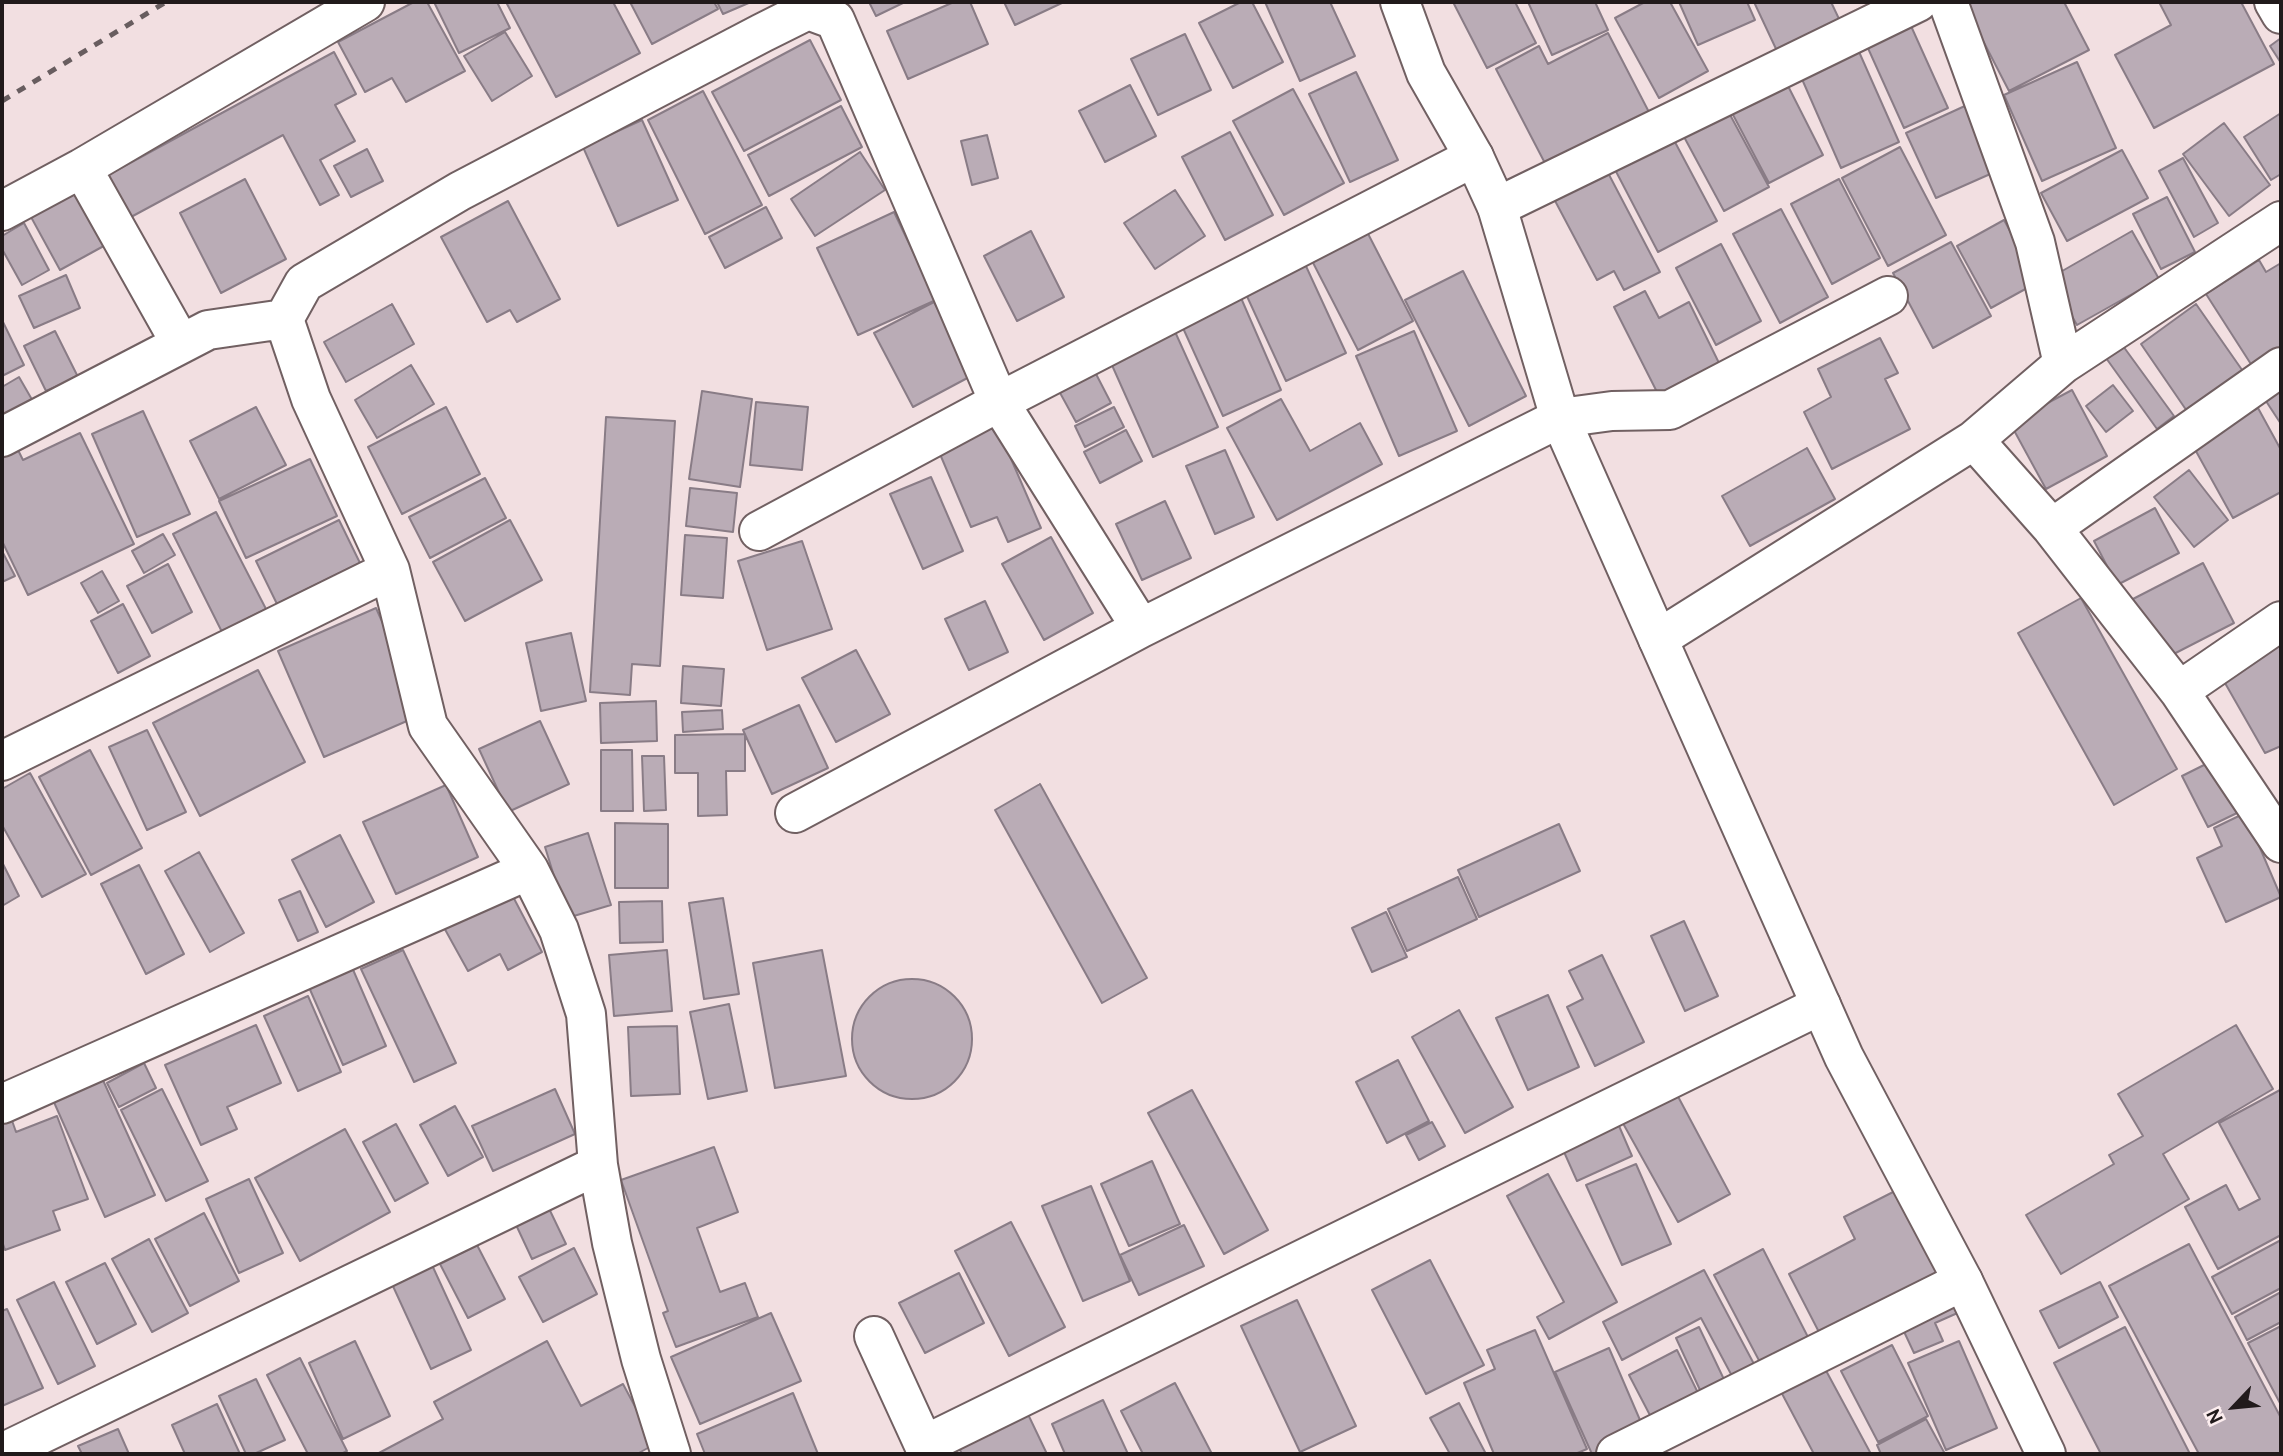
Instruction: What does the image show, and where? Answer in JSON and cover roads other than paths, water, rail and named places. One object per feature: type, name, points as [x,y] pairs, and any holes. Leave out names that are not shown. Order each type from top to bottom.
[{"type":"street","points":[[2,211],[82,168],[365,2]]},
{"type":"street","points":[[1400,2],[1426,73],[1474,157],[1497,208],[1560,418],[1658,639],[1844,1057],[1963,1281],[2046,1454]]},
{"type":"street","points":[[1497,208],[1918,2]]},
{"type":"street","points":[[1948,2],[2035,242],[2063,364]]},
{"type":"street","points":[[2274,2],[2281,14]]},
{"type":"street","points":[[671,1454],[638,1346],[612,1243],[598,1165],[586,1014],[559,929],[529,870],[428,726],[390,570],[311,399],[284,319],[304,283],[460,191],[808,10],[835,20],[999,402],[1141,628]]},
{"type":"street","points":[[759,531],[999,402],[1474,157]]},
{"type":"street","points":[[82,168],[181,344]]},
{"type":"street","points":[[1658,639],[1973,440],[2063,364],[2281,221]]},
{"type":"street","points":[[795,813],[1141,628],[1560,418],[1612,411],[1670,410],[1888,296]]},
{"type":"street","points":[[2,437],[208,330],[284,319]]},
{"type":"street","points":[[2052,528],[2281,367]]},
{"type":"street","points":[[1973,440],[2052,528],[2179,691],[2281,843]]},
{"type":"street","points":[[2,761],[390,570]]},
{"type":"street","points":[[2179,691],[2281,621]]},
{"type":"street","points":[[2,1104],[529,870]]},
{"type":"street","points":[[874,1336],[924,1445],[1821,1005]]},
{"type":"street","points":[[2,1453],[598,1165]]},
{"type":"street","points":[[1616,1454],[1963,1281]]},
{"type":"railway","points":[[2,101],[166,2]]}]
